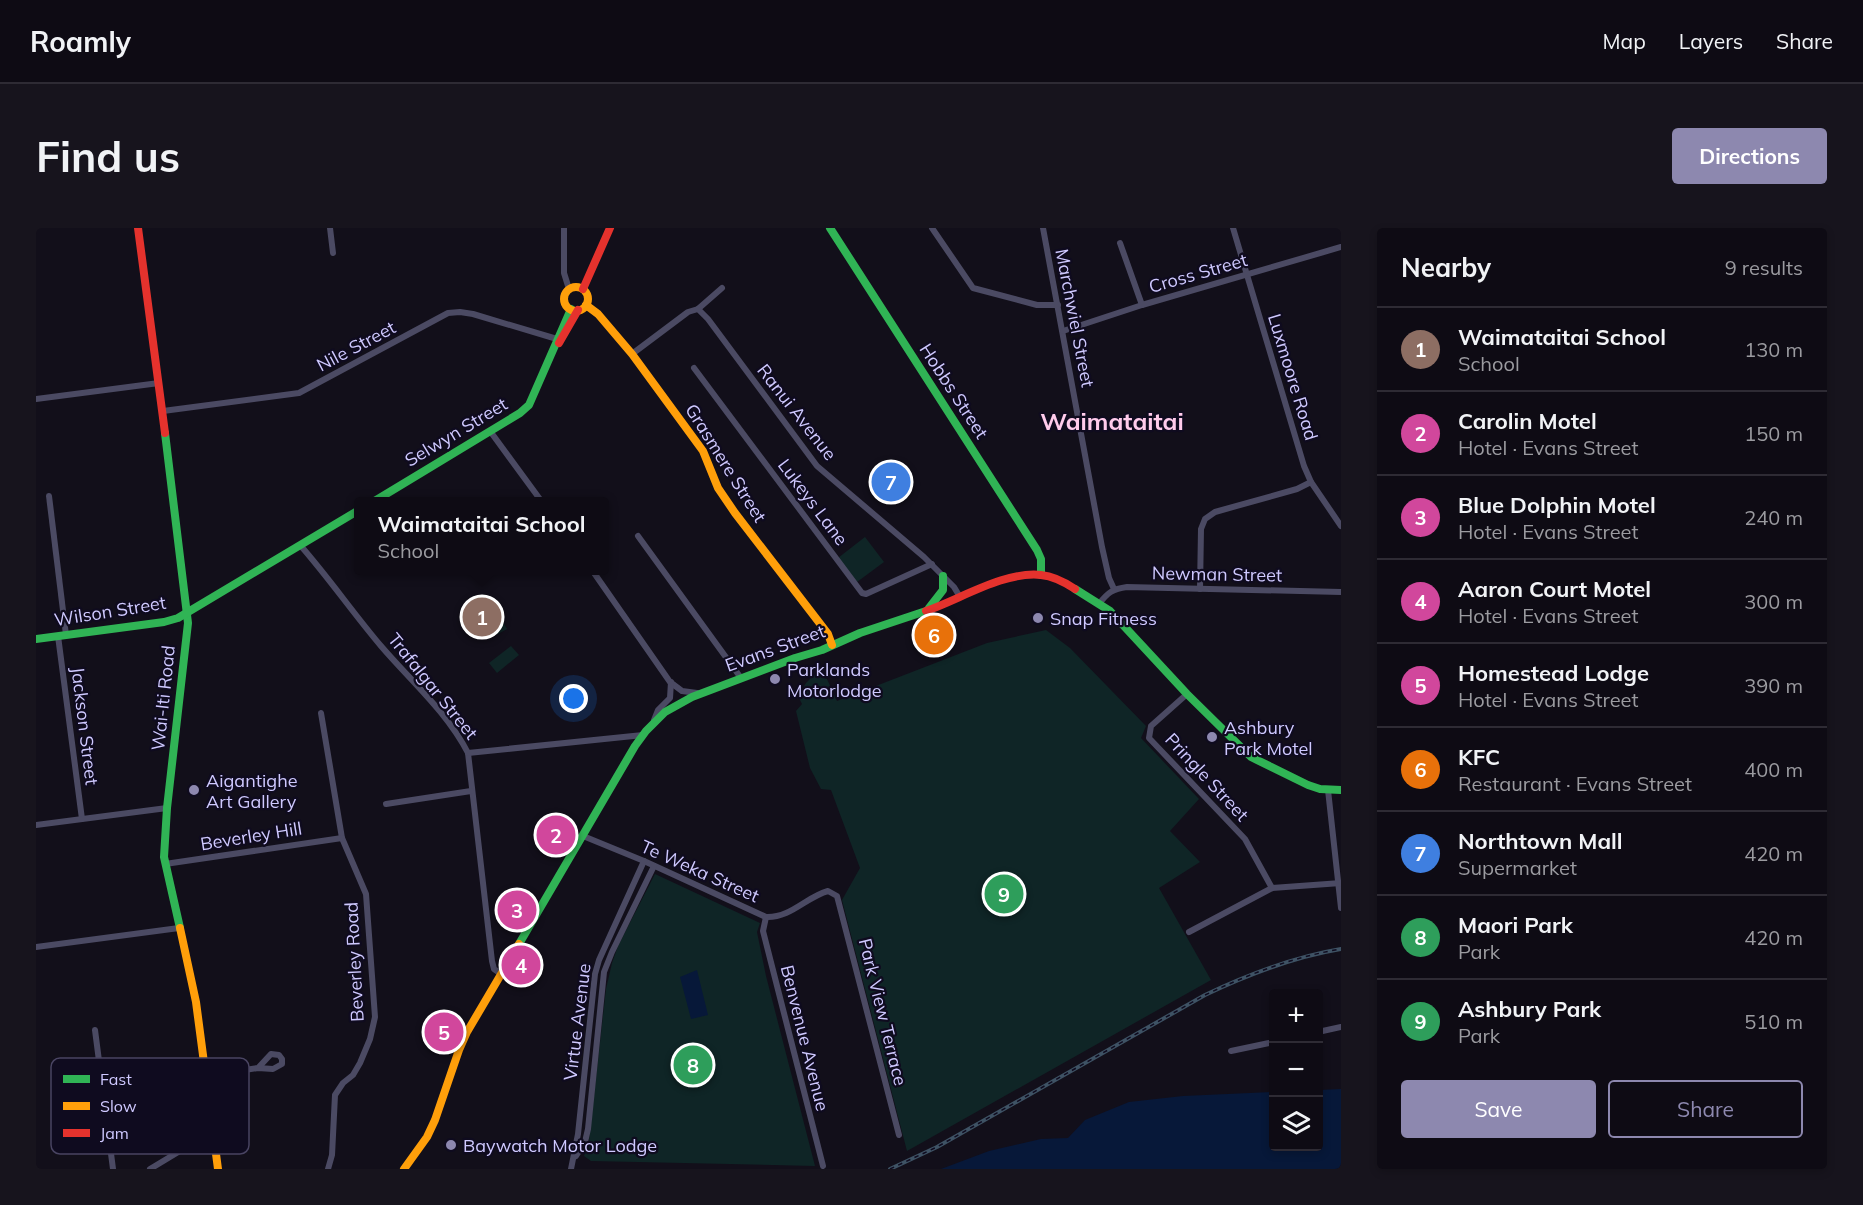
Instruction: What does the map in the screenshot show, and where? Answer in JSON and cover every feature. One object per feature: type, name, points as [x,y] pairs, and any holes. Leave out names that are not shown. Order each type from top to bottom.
[{"type":"main road","name":"Wai-Iti Road","points":[[138,228],[186,587],[187,628],[167,808],[165,864],[196,1002],[204,1058]]},
{"type":"main road","points":[[583,289],[610,228]]},
{"type":"main road","name":"Hobbs Street","points":[[830,228],[1037,550],[1041,559],[1041,575]]},
{"type":"main road","points":[[576,287],[583,289],[588,298],[586,305],[574,310],[564,300],[569,289],[576,287]]},
{"type":"main road","name":"Grasmere Street","points":[[586,305],[598,314],[632,354],[703,451],[718,488],[828,634],[832,645]]},
{"type":"main road","name":"Selwyn Street","points":[[380,497],[530,405],[574,310]]},
{"type":"main road","points":[[187,612],[354,513]]},
{"type":"main road","name":"Evans Street","points":[[404,1169],[430,1135],[459,1049],[643,735],[674,706],[701,693],[1011,579],[1041,575],[1067,584],[1099,604],[1120,621],[1187,694],[1251,757],[1301,782],[1328,790],[1341,790]]},
{"type":"main road","points":[[926,610],[944,592],[943,576]]},
{"type":"main road","name":"Wilson Street","points":[[36,639],[170,620],[187,612]]},
{"type":"main road","name":"Wai-Iti Road","points":[[216,1154],[218,1169]]},
{"type":"street","points":[[330,228],[333,253]]},
{"type":"street","points":[[564,228],[564,273],[569,289]]},
{"type":"street","points":[[932,228],[973,288],[1037,305],[1058,305]]},
{"type":"street","name":"Marchwiel Street","points":[[1043,228],[1102,547],[1114,589]]},
{"type":"street","name":"Luxmoore Road","points":[[1233,228],[1300,455],[1311,482],[1341,526]]},
{"type":"street","points":[[1120,243],[1142,305]]},
{"type":"street","name":"Cross Street","points":[[1063,331],[1142,305],[1341,247]]},
{"type":"street","points":[[632,354],[688,312],[698,309],[722,288]]},
{"type":"street","name":"Ranui Avenue","points":[[698,309],[708,319],[817,466],[932,564],[960,597]]},
{"type":"street","name":"Nile Street","points":[[163,411],[299,393],[448,313],[473,314],[557,343]]},
{"type":"street","name":"Lukeys Lane","points":[[694,368],[862,593],[866,594],[932,564]]},
{"type":"street","points":[[36,399],[159,384]]},
{"type":"street","points":[[490,431],[539,497]]},
{"type":"street","points":[[1200,589],[1201,529],[1205,519],[1215,512],[1297,489],[1311,482]]},
{"type":"street","name":"Jackson Street","points":[[49,496],[82,819]]},
{"type":"street","points":[[638,536],[741,678]]},
{"type":"street","name":"Trafalgar Street","points":[[300,546],[380,645],[432,703],[461,740],[468,753],[492,961],[494,969],[501,974]]},
{"type":"street","points":[[595,575],[670,682],[684,692],[701,693]]},
{"type":"street","name":"Newman Street","points":[[1114,589],[1127,587],[1341,592]]},
{"type":"street","points":[[1099,604],[1114,589]]},
{"type":"street","points":[[652,725],[658,710],[670,698],[670,682]]},
{"type":"street","name":"Pringle Street","points":[[1187,694],[1151,726],[1149,738],[1245,839],[1272,888]]},
{"type":"street","name":"Beverley Road","points":[[321,713],[342,838],[366,894],[375,1017],[370,1039],[360,1063],[353,1075],[343,1083],[335,1095],[332,1155],[328,1169]]},
{"type":"street","points":[[468,753],[643,735]]},
{"type":"street","points":[[1328,790],[1341,908]]},
{"type":"street","points":[[386,804],[471,791]]},
{"type":"street","points":[[36,825],[167,808]]},
{"type":"street","name":"Te Weka Street","points":[[583,836],[644,861],[766,917],[774,918],[788,913],[828,891],[837,896]]},
{"type":"street","name":"Beverley Hill","points":[[165,864],[342,838]]},
{"type":"street","name":"Virtue Avenue","points":[[571,1169],[585,1074],[595,974],[599,960],[644,861]]},
{"type":"street","name":"Virtue Avenue","points":[[574,1159],[582,1148],[588,1129],[604,972],[654,866]]},
{"type":"street","points":[[1189,932],[1272,888],[1340,883]]},
{"type":"street","name":"Park View Terrace","points":[[837,896],[899,1135]]},
{"type":"street","name":"Benvenue Avenue","points":[[766,917],[763,931],[823,1166]]},
{"type":"street","points":[[36,946],[179,928]]},
{"type":"street","points":[[1323,1031],[1341,1027]]},
{"type":"street","points":[[95,1030],[99,1058]]},
{"type":"street","points":[[1231,1051],[1269,1043]]},
{"type":"street","points":[[249,1069],[258,1068]]},
{"type":"street","points":[[111,1154],[113,1169]]},
{"type":"street","points":[[150,1169],[175,1154]]},
{"type":"green space","points":[[865,537],[884,562],[857,582],[838,558]]},
{"type":"green space","points":[[493,605],[507,629],[496,635],[482,612]]},
{"type":"green space","points":[[1046,630],[1070,648],[1146,726],[1141,738],[1199,799],[1170,831],[1200,862],[1159,888],[1211,980],[907,1151],[842,900],[860,868],[831,790],[821,789],[810,768],[796,711],[802,704],[798,696],[814,675],[827,679],[837,701],[987,643]]},
{"type":"green space","points":[[511,646],[519,655],[497,673],[489,663]]},
{"type":"green space","points":[[655,874],[760,923],[757,932],[766,976],[815,1166],[591,1161],[584,1156],[589,1141],[606,989],[612,963],[618,946]]},
{"type":"water","points":[[697,970],[708,1015],[691,1019],[680,977]]},
{"type":"water","points":[[1341,1089],[1341,1169],[941,1169],[989,1151],[1041,1139],[1068,1138],[1085,1120],[1129,1102],[1183,1096],[1269,1092],[1269,1151],[1323,1151],[1323,1090]]},
{"type":"railway","points":[[890,1169],[937,1147],[1205,995],[1272,967],[1341,949]]},
{"type":"traffic: fast","points":[[830,228],[1037,550],[1041,559],[1041,575]]},
{"type":"traffic: fast","points":[[381,497],[520,413],[529,405],[571,309]]},
{"type":"traffic: fast","points":[[165,433],[188,623],[167,808],[164,857],[180,928]]},
{"type":"traffic: fast","points":[[36,639],[164,622],[178,618],[354,513]]},
{"type":"traffic: fast","points":[[929,608],[943,590],[943,576]]},
{"type":"traffic: fast","points":[[1075,589],[1110,611],[1187,694],[1251,757],[1308,785],[1320,789],[1341,790]]},
{"type":"traffic: fast","points":[[519,944],[635,746],[665,712],[692,697],[822,650],[860,633],[926,611]]},
{"type":"traffic: slow","points":[[576,287],[584,291],[588,299],[584,307],[576,311],[568,307],[564,299],[568,291],[576,287]]},
{"type":"traffic: slow","points":[[586,305],[598,314],[632,354],[703,451],[718,488],[828,634],[832,645]]},
{"type":"traffic: slow","points":[[180,928],[196,1002],[203,1058]]},
{"type":"traffic: slow","points":[[404,1169],[427,1137],[435,1120],[467,1032],[519,944]]},
{"type":"traffic: slow","points":[[216,1154],[218,1169]]},
{"type":"traffic: jam","points":[[138,228],[165,433]]},
{"type":"traffic: jam","points":[[583,289],[610,228]]},
{"type":"traffic: jam","points":[[559,343],[578,310]]},
{"type":"traffic: jam","points":[[926,611],[1012,577],[1041,575],[1063,582],[1075,589]]},
{"type":"place","name":"Northtown Mall","points":[[891,482]]},
{"type":"place","name":"Waimataitai School","points":[[482,617]]},
{"type":"place","name":"Snap Fitness","points":[[1038,618]]},
{"type":"place","name":"KFC","points":[[934,635]]},
{"type":"place","name":"Parklands Motorlodge","points":[[775,679]]},
{"type":"place","name":"Ashbury Park Motel","points":[[1212,737]]},
{"type":"place","name":"Aigantighe Art Gallery","points":[[194,790]]},
{"type":"place","name":"Carolin Motel","points":[[556,835]]},
{"type":"place","name":"Ashbury Park","points":[[1004,894]]},
{"type":"place","name":"Blue Dolphin Motel","points":[[517,910]]},
{"type":"place","name":"Aaron Court Motel","points":[[521,965]]},
{"type":"place","name":"Homestead Lodge","points":[[444,1032]]},
{"type":"place","name":"Maori Park","points":[[693,1065]]},
{"type":"place","name":"Baywatch Motor Lodge","points":[[451,1145]]},
{"type":"district","name":"Waimataitai","points":[[1112,421]]}]
